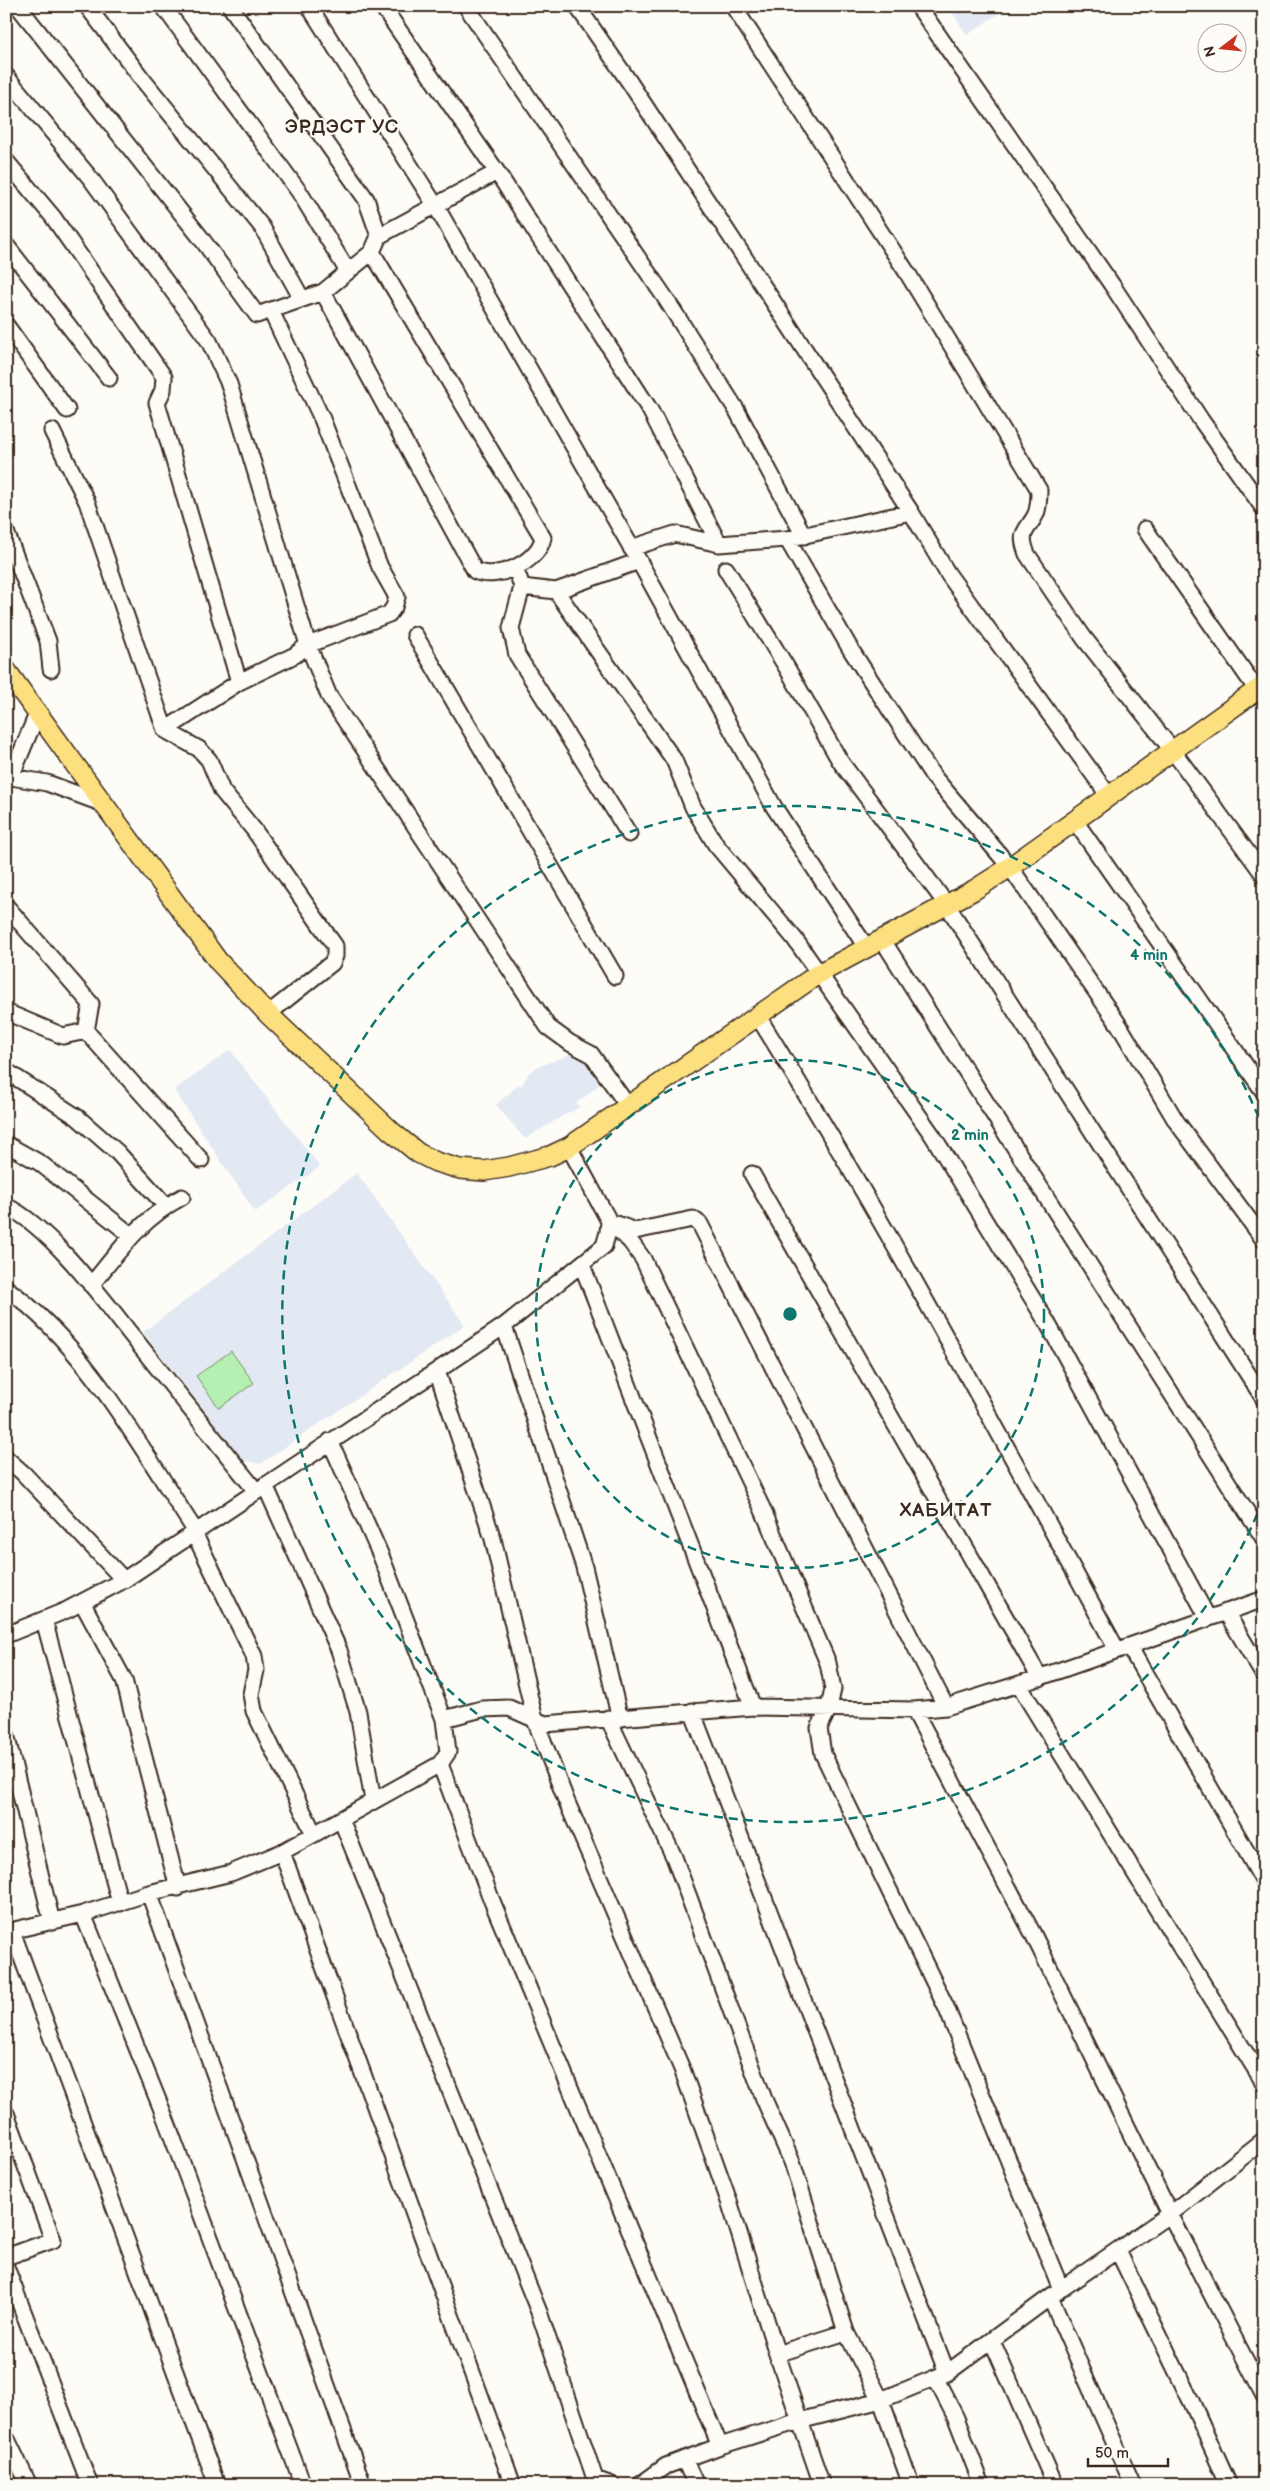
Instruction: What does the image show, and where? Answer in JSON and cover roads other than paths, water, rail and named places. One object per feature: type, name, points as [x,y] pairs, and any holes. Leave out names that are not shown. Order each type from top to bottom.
[{"type":"main road","points":[[6,670],[101,803],[218,961],[268,1014],[392,1132],[418,1152],[436,1162],[460,1169],[484,1171],[519,1166],[569,1147],[818,974],[947,905],[1010,867],[1261,687]]},
{"type":"street","points":[[18,6],[201,238],[257,315],[323,292],[347,270],[372,252],[379,236],[497,172]]},
{"type":"street","points":[[87,6],[262,227],[302,299]]},
{"type":"street","points":[[162,6],[300,192],[347,270]]},
{"type":"street","points":[[230,6],[366,199],[379,236]]},
{"type":"street","points":[[308,6],[436,206],[635,554],[774,807],[874,943],[1264,1539]]},
{"type":"street","points":[[382,6],[497,172],[650,410],[719,544]]},
{"type":"street","points":[[466,6],[664,296],[736,409],[804,536]]},
{"type":"street","points":[[577,6],[636,91],[911,512],[948,574],[1109,796]]},
{"type":"street","points":[[733,6],[908,274],[1039,490],[1039,503],[1035,515],[1023,532],[1022,542],[1027,554],[1084,638],[1173,750],[1264,875]]},
{"type":"street","points":[[918,6],[1112,285],[1264,510]]},
{"type":"street","points":[[6,76],[91,179],[209,341],[229,384],[308,644],[329,696],[548,1027],[570,1043],[591,1054],[628,1106]]},
{"type":"street","points":[[6,161],[53,218],[164,378],[163,390],[157,403],[239,682]]},
{"type":"street","points":[[6,245],[109,378]]},
{"type":"street","points":[[323,292],[475,571],[488,574],[517,567],[538,552],[543,538],[372,252]]},
{"type":"street","points":[[165,730],[239,682],[295,654],[308,644],[388,614],[394,607],[397,597],[380,567],[322,419],[271,311]]},
{"type":"street","points":[[6,325],[67,410]]},
{"type":"street","points":[[52,431],[87,502],[165,730],[199,749],[209,760],[222,791],[254,830],[335,946],[335,956],[332,963],[268,1014]]},
{"type":"street","points":[[522,588],[556,591],[675,534],[719,544],[787,539],[911,512]]},
{"type":"street","points":[[1145,528],[1261,687]]},
{"type":"street","points":[[6,532],[48,641],[51,669]]},
{"type":"street","points":[[787,539],[851,650],[933,776],[1010,867],[1118,1025],[1176,1121],[1264,1240]]},
{"type":"street","points":[[517,567],[522,588],[511,628],[517,655],[629,834]]},
{"type":"street","points":[[726,569],[788,668],[840,760],[947,905],[1264,1399]]},
{"type":"street","points":[[556,591],[674,760],[692,807],[716,845],[794,938],[933,1136],[1043,1316],[1208,1618]]},
{"type":"street","points":[[415,635],[616,976]]},
{"type":"street","points":[[37,714],[8,778],[47,782],[101,803]]},
{"type":"street","points":[[1075,821],[1264,1092]]},
{"type":"street","points":[[6,906],[91,1004],[86,1031]]},
{"type":"street","points":[[6,1012],[63,1036],[86,1031]]},
{"type":"street","points":[[757,1015],[797,1078],[1123,1648],[1264,1882]]},
{"type":"street","points":[[86,1031],[201,1160]]},
{"type":"street","points":[[6,1071],[77,1117],[117,1152],[166,1206]]},
{"type":"street","points":[[6,1144],[40,1163],[132,1236]]},
{"type":"street","points":[[569,1147],[608,1221],[630,1241],[643,1259],[762,1508],[828,1663],[833,1689],[829,1708],[819,1728],[823,1754],[946,2007],[1056,2293],[1133,2485]]},
{"type":"street","points":[[752,1174],[1040,1678]]},
{"type":"street","points":[[92,1285],[132,1236],[156,1212],[182,1197]]},
{"type":"street","points":[[6,1206],[17,1211],[52,1243],[92,1285],[261,1488],[339,1650],[358,1712],[373,1801]]},
{"type":"street","points":[[608,1221],[635,1231],[693,1219],[700,1224],[946,1707]]},
{"type":"street","points":[[6,1635],[44,1620],[124,1580],[504,1326],[604,1246],[608,1232],[608,1221]]},
{"type":"street","points":[[582,1265],[753,1707]]},
{"type":"street","points":[[6,1288],[24,1301],[54,1329],[88,1368],[195,1532],[254,1656],[256,1670],[251,1694],[254,1711],[314,1834]]},
{"type":"street","points":[[504,1326],[584,1567],[614,1719],[674,1857],[764,2099],[792,2162],[846,2332],[881,2400],[911,2485]]},
{"type":"street","points":[[437,1371],[493,1539],[535,1720],[566,1800],[682,2069],[730,2204],[777,2354],[822,2485]]},
{"type":"street","points":[[217,2485],[9,1931],[83,1914],[149,1893],[178,1888],[231,1873],[282,1852],[440,1764],[448,1752],[444,1719],[381,1556],[330,1442]]},
{"type":"street","points":[[6,1458],[23,1473],[124,1580]]},
{"type":"street","points":[[444,1719],[482,1709],[509,1708],[545,1724],[753,1707],[914,1710],[946,1707],[1040,1678],[1264,1599]]},
{"type":"street","points":[[82,1602],[124,1680],[178,1888]]},
{"type":"street","points":[[1226,1612],[1264,1676]]},
{"type":"street","points":[[44,1620],[120,1903]]},
{"type":"street","points":[[1019,1685],[1264,2084]]},
{"type":"street","points":[[914,1710],[1032,1932],[1170,2214],[1264,2396]]},
{"type":"street","points":[[692,1711],[982,2485]]},
{"type":"street","points":[[6,1734],[52,1922]]},
{"type":"street","points":[[440,1764],[492,1901],[720,2446]]},
{"type":"street","points":[[341,1819],[540,2312],[595,2479],[612,2485]]},
{"type":"street","points":[[282,1852],[513,2485]]},
{"type":"street","points":[[149,1893],[363,2485]]},
{"type":"street","points":[[83,1914],[164,2115],[303,2485]]},
{"type":"street","points":[[6,2113],[53,2240],[6,2257]]},
{"type":"street","points":[[640,2485],[650,2476],[684,2459],[720,2446],[799,2421],[881,2400],[942,2376],[1056,2293],[1170,2214],[1263,2144]]},
{"type":"street","points":[[1118,2250],[1192,2403],[1229,2485]]},
{"type":"street","points":[[6,2267],[90,2485]]},
{"type":"street","points":[[777,2354],[846,2332]]},
{"type":"street","points":[[992,2341],[1055,2485]]},
{"type":"street","points":[[6,2437],[29,2485]]},
{"type":"street","points":[[684,2459],[696,2485]]},
{"type":"district","name":"ЭРДЭСТ УС","points":[[342,127]]},
{"type":"district","name":"ХАБИТАТ","points":[[946,1510]]}]
